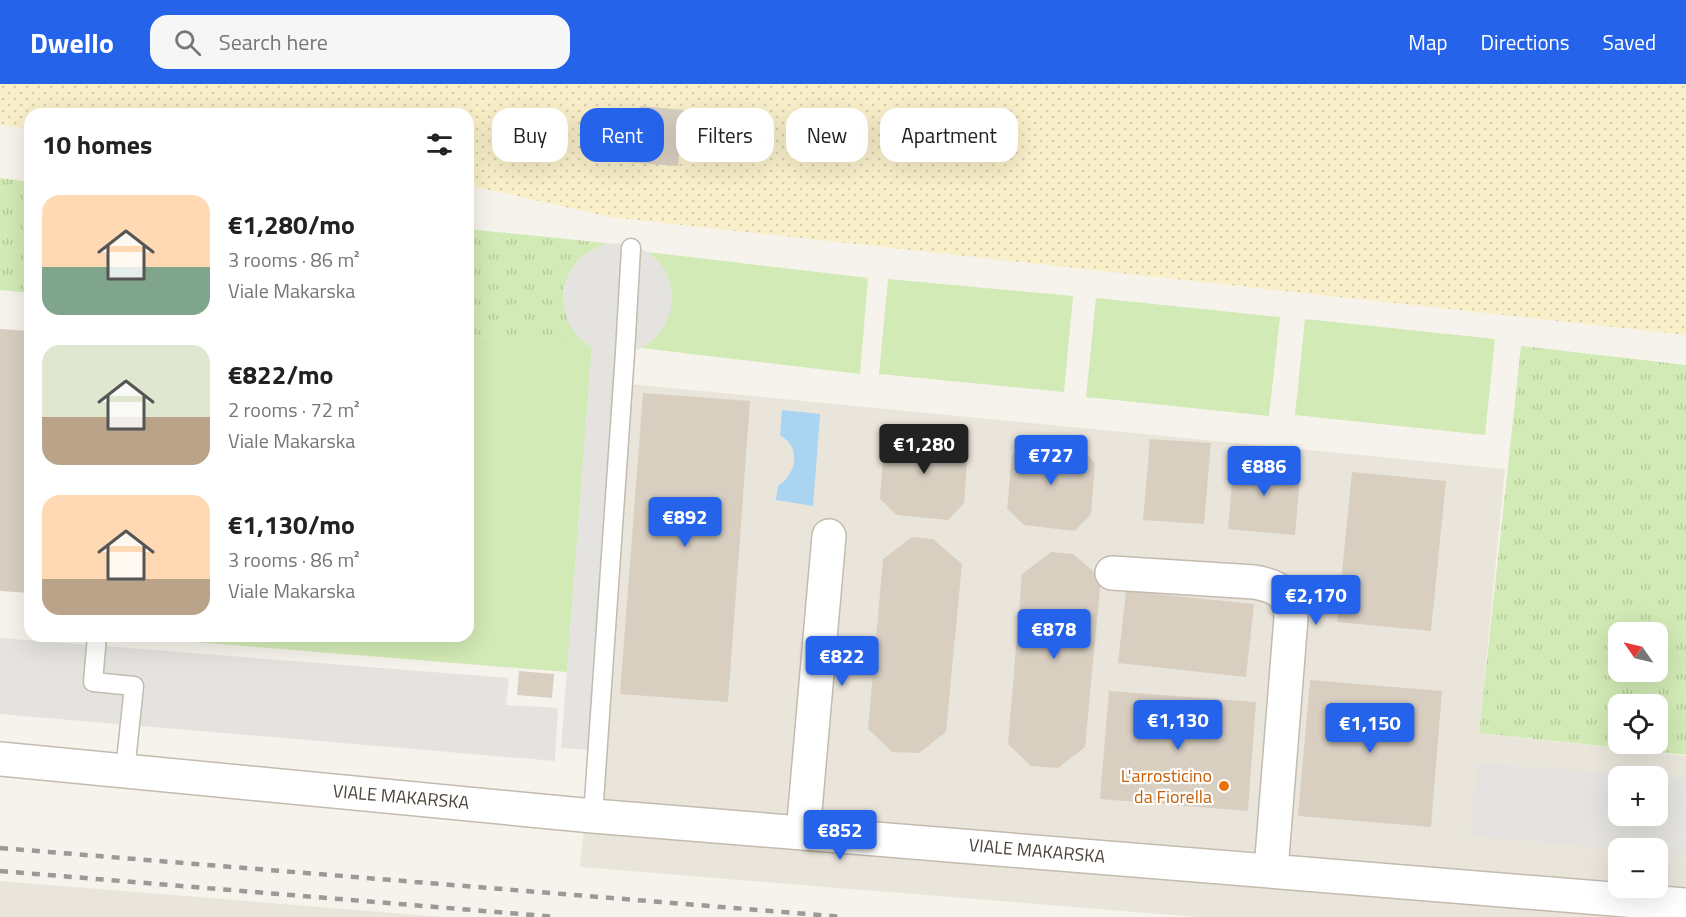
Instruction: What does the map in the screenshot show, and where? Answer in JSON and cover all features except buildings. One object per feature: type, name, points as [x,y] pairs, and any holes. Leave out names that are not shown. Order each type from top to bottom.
[{"type":"street","points":[[803,832],[829,536]]},
{"type":"street","points":[[1112,573],[1254,582],[1277,588],[1287,599],[1291,618],[1271,870]]},
{"type":"street","name":"VIALE MAKARSKA","points":[[0,759],[593,816],[1686,905]]},
{"type":"lane","points":[[593,816],[625,353],[630,248]]},
{"type":"lane","points":[[96,642],[93,682],[134,686],[125,771]]},
{"type":"shaded area","points":[[606,243],[631,245],[647,252],[660,263],[668,277],[672,293],[671,310],[665,326],[655,339],[641,348],[625,353],[589,750],[561,748],[592,347],[578,337],[568,322],[563,305],[564,287],[570,271],[581,257]]},
{"type":"shaded area","points":[[629,384],[1505,469],[1479,733],[1608,747],[1608,754],[1686,756],[1686,917],[1197,917],[580,867]]},
{"type":"shaded area","points":[[0,638],[24,640],[24,642],[51,642],[509,678],[506,705],[558,708],[555,761],[0,714]]},
{"type":"shaded area","points":[[1477,763],[1608,772],[1608,826],[1668,826],[1668,777],[1686,778],[1686,855],[1668,854],[1668,838],[1608,838],[1608,848],[1470,836]]},
{"type":"shaded area","points":[[0,881],[442,917],[0,917]]},
{"type":"green space","points":[[0,178],[24,181],[24,292],[0,290]]},
{"type":"green space","points":[[474,230],[606,243],[581,257],[570,271],[564,287],[563,305],[579,337],[592,347],[474,336]]},
{"type":"green space","points":[[647,252],[868,278],[860,374],[641,348],[655,338],[668,277],[660,263]]},
{"type":"green space","points":[[888,279],[1073,296],[1064,392],[879,374]]},
{"type":"green space","points":[[1096,298],[1280,317],[1269,416],[1086,397]]},
{"type":"green space","points":[[1305,319],[1495,339],[1485,435],[1295,415]]},
{"type":"green space","points":[[474,336],[592,347],[567,672],[194,642],[474,642]]},
{"type":"green space","points":[[1521,346],[1686,365],[1686,755],[1668,753],[1668,694],[1608,694],[1608,747],[1479,733]]},
{"type":"sand","points":[[0,84],[1686,84],[1686,335],[609,217],[474,186],[474,108],[24,108],[24,128],[0,125]]},
{"type":"water","points":[[782,410],[820,414],[813,506],[776,500],[778,486],[787,478],[794,462],[790,444],[780,435]]},
{"type":"railway","points":[[0,848],[844,917]]},
{"type":"railway","points":[[0,871],[557,917]]},
{"type":"place","name":"L'arrosticino da Fiorella","points":[[1224,786]]}]
